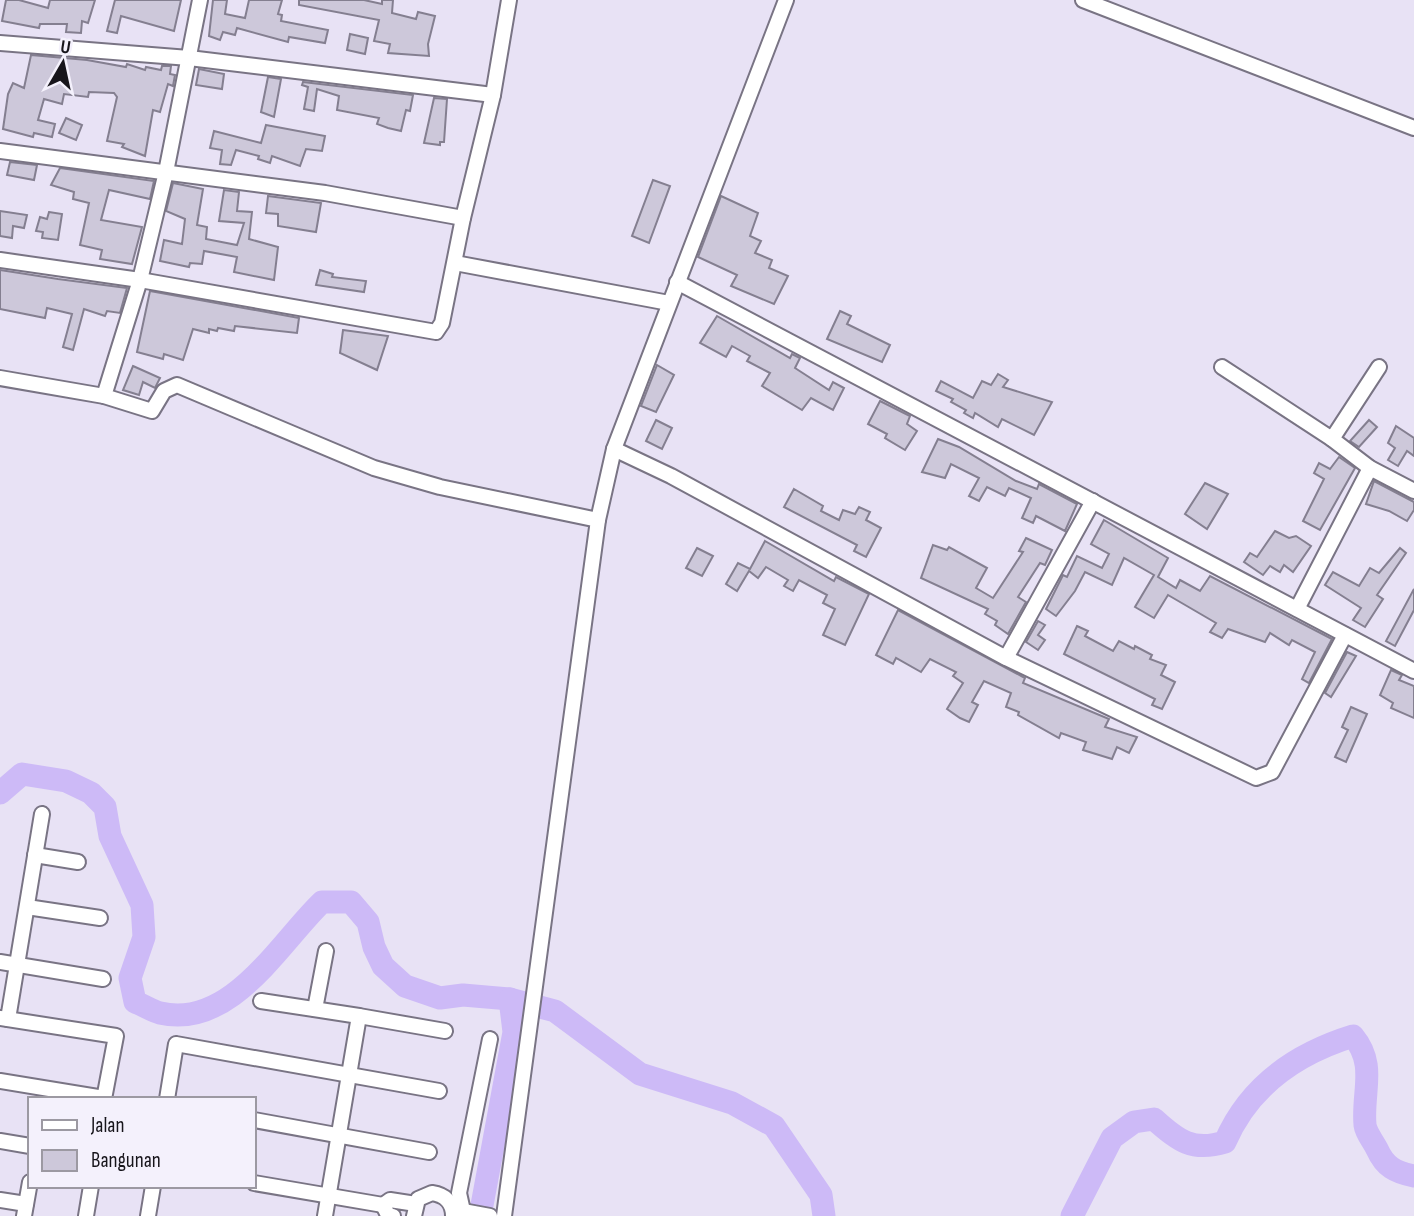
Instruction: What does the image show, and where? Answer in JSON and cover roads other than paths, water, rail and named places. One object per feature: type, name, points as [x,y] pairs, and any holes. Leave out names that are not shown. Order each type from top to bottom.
[{"type":"street","points":[[104,396],[140,280],[166,172],[200,0]]},
{"type":"street","points":[[0,260],[140,280],[436,332],[442,323],[463,218],[493,95],[509,0]]},
{"type":"street","points":[[504,1216],[598,520],[614,449],[786,0]]},
{"type":"street","points":[[1083,0],[1414,128]]},
{"type":"street","points":[[0,43],[189,58],[493,95]]},
{"type":"street","points":[[0,151],[325,193],[463,218]]},
{"type":"street","points":[[455,263],[669,303]]},
{"type":"street","points":[[677,282],[1414,671]]},
{"type":"street","points":[[1222,367],[1332,439],[1370,468],[1414,491]]},
{"type":"street","points":[[1332,439],[1379,367]]},
{"type":"street","points":[[0,378],[104,396],[152,411],[164,391],[177,386],[374,468],[440,487],[598,520]]},
{"type":"street","points":[[614,449],[671,476],[1006,658],[1256,778],[1272,772],[1345,635]]},
{"type":"street","points":[[1297,609],[1370,468]]},
{"type":"street","points":[[1006,658],[1093,501]]},
{"type":"street","points":[[42,814],[17,965],[4,1019],[116,1036],[104,1097]]},
{"type":"street","points":[[35,855],[78,862]]},
{"type":"street","points":[[27,907],[100,919]]},
{"type":"street","points":[[315,1009],[326,951]]},
{"type":"street","points":[[0,962],[103,979]]},
{"type":"street","points":[[261,1001],[445,1031]]},
{"type":"street","points":[[325,1216],[359,1016]]},
{"type":"street","points":[[457,1214],[490,1039]]},
{"type":"street","points":[[167,1097],[176,1044],[439,1091]]},
{"type":"street","points":[[0,1081],[92,1097]]},
{"type":"street","points":[[256,1121],[429,1152]]},
{"type":"street","points":[[0,1141],[28,1146]]},
{"type":"street","points":[[256,1183],[383,1205],[390,1200],[415,1210],[424,1194],[440,1194],[457,1214]]},
{"type":"street","points":[[0,1200],[25,1210],[29,1188]]},
{"type":"street","points":[[86,1216],[91,1188]]},
{"type":"street","points":[[148,1216],[153,1188]]},
{"type":"street","points":[[383,1205],[388,1215],[393,1216]]},
{"type":"street","points":[[457,1214],[490,1216]]},
{"type":"waterway","points":[[0,793],[22,774],[66,781],[91,793],[105,807],[110,836],[142,905],[144,937],[130,978],[135,1002],[160,1013],[186,1015],[209,1008],[231,996],[252,979],[322,902],[351,902],[368,922],[374,947],[383,966],[405,986],[440,998],[463,995],[510,999],[555,1011],[640,1074],[732,1103],[774,1126],[821,1195],[824,1216]]},
{"type":"waterway","points":[[480,1216],[514,1032],[510,999]]},
{"type":"waterway","points":[[1072,1216],[1112,1138],[1134,1122],[1154,1119],[1179,1139],[1195,1145],[1225,1142],[1247,1104],[1276,1075],[1312,1052],[1353,1036],[1365,1057],[1367,1068],[1367,1131],[1387,1164],[1414,1176]]}]
